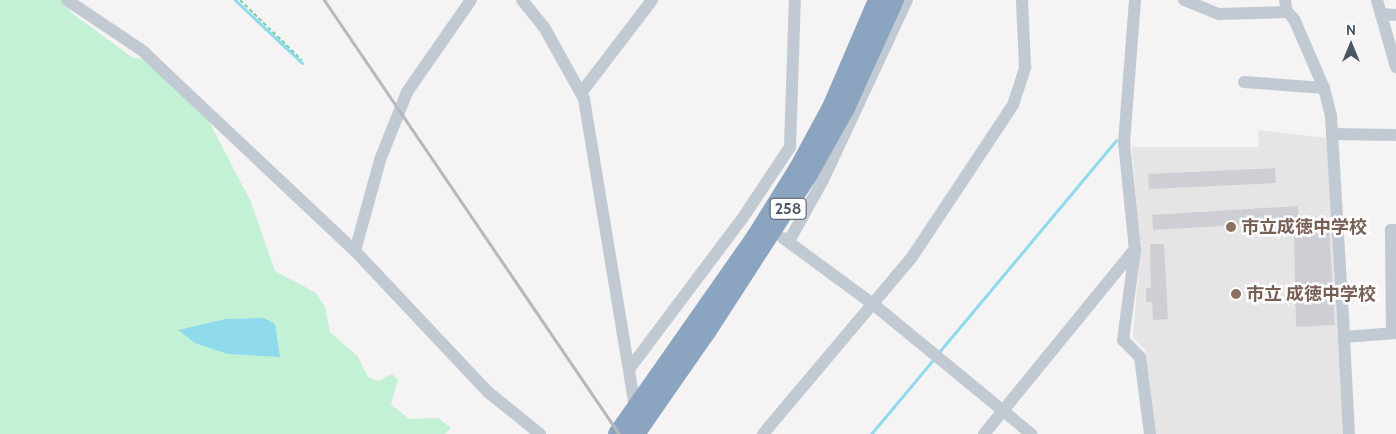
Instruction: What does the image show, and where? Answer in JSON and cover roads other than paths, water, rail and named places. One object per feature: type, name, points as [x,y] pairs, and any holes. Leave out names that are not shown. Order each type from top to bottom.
[{"type":"highway","name":"258","points":[[637,434],[650,400],[798,168],[832,105],[876,0]]},
{"type":"highway","name":"258","points":[[617,434],[650,400],[808,176],[846,108],[895,0]]},
{"type":"street","points":[[67,0],[143,51],[356,251],[488,392],[540,434]]},
{"type":"street","points":[[356,251],[380,160],[407,92],[472,0]]},
{"type":"street","points":[[522,0],[544,26],[582,93],[604,216],[615,299],[630,368],[637,434]]},
{"type":"street","points":[[582,93],[596,70],[652,0]]},
{"type":"street","points":[[630,368],[745,221],[790,148],[795,0]]},
{"type":"street","points":[[907,0],[824,180],[786,240],[873,304],[1031,434]]},
{"type":"street","points":[[763,434],[912,257],[1013,105],[1025,67],[1022,0]]},
{"type":"street","points":[[1135,0],[1124,142],[1135,250],[1123,340],[1140,356],[1150,434]]},
{"type":"street","points":[[1184,0],[1219,14],[1286,6],[1294,18],[1324,88],[1332,134],[1349,434]]},
{"type":"street","points":[[1377,0],[1396,67]]},
{"type":"street","points":[[1382,14],[1396,15]]},
{"type":"street","points":[[1244,82],[1324,88]]},
{"type":"street","points":[[1332,134],[1396,134]]},
{"type":"street","points":[[1344,337],[1394,333],[1391,230],[1396,230]]},
{"type":"street","points":[[984,434],[1135,250]]},
{"type":"water","points":[[264,318],[275,324],[280,357],[228,354],[195,343],[178,330],[226,319]]},
{"type":"waterway","points":[[235,0],[302,63]]},
{"type":"waterway","points":[[939,352],[1116,140]]},
{"type":"waterway","points":[[871,434],[932,361]]},
{"type":"railway","points":[[324,0],[619,434]]},
{"type":"place","name":"市立成徳中学校","points":[[1231,227]]},
{"type":"place","name":"市立 成徳中学校","points":[[1236,294]]}]
